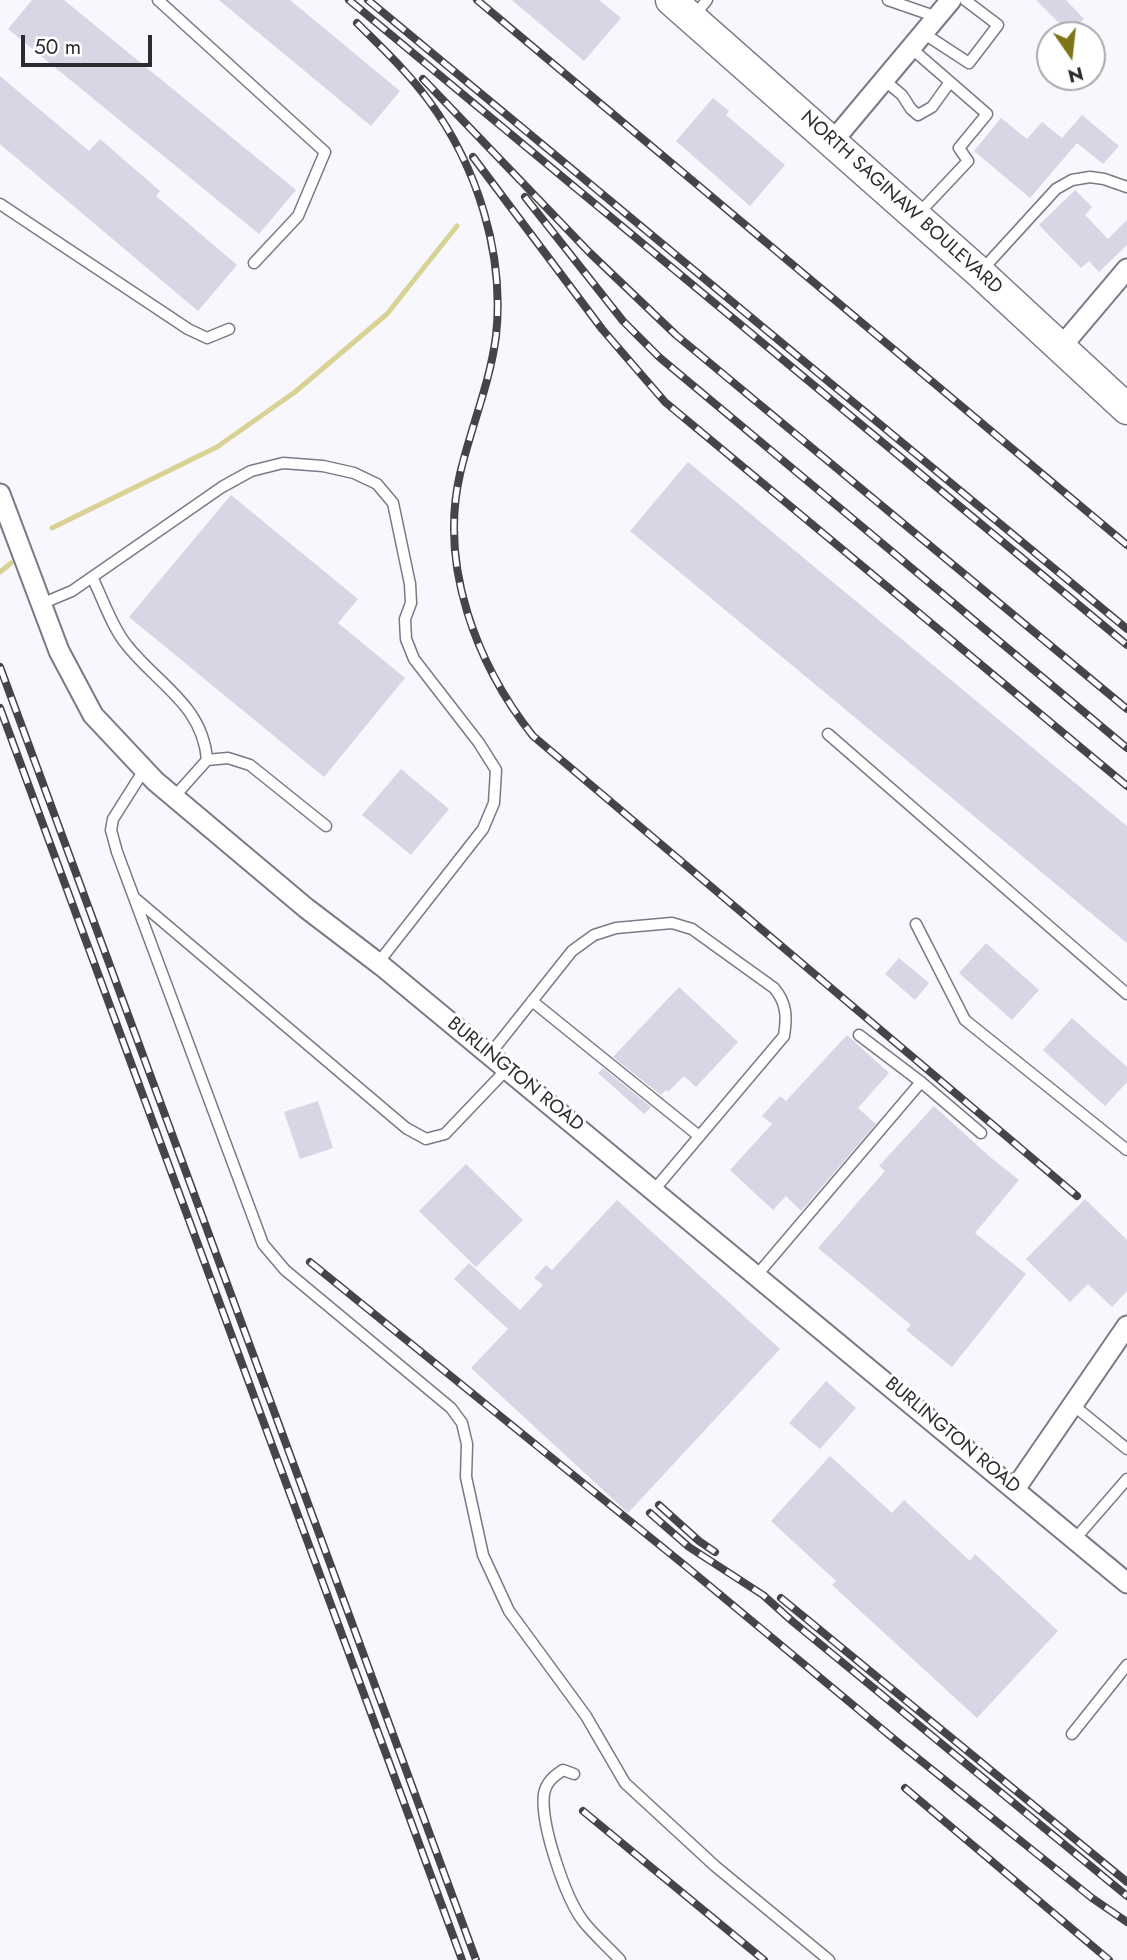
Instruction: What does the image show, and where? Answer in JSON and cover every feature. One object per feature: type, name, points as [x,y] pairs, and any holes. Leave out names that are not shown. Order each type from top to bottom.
[{"type":"main road","name":"NORTH SAGINAW BOULEVARD","points":[[690,6],[833,141],[1127,409]]},
{"type":"street","points":[[833,141],[951,0]]},
{"type":"street","points":[[1061,348],[1127,269]]},
{"type":"street","name":"BURLINGTON ROAD","points":[[0,494],[59,651],[93,715],[144,770],[306,908],[378,963],[654,1189],[1127,1583]]},
{"type":"street","points":[[1015,1489],[1127,1326]]},
{"type":"lane","points":[[158,0],[325,152],[298,216],[254,263]]},
{"type":"lane","points":[[888,0],[937,17]]},
{"type":"lane","points":[[917,40],[968,63],[998,25],[965,0]]},
{"type":"lane","points":[[916,216],[968,161],[959,148],[987,114],[950,82],[917,40]]},
{"type":"lane","points":[[884,80],[902,95],[918,115],[932,107],[950,82]]},
{"type":"lane","points":[[979,272],[1056,189],[1072,180],[1090,177],[1127,187]]},
{"type":"lane","points":[[0,204],[188,329],[207,338],[229,329]]},
{"type":"lane","points":[[41,604],[72,591],[222,487],[251,471],[283,463],[323,466],[354,473],[377,484],[393,503],[410,584],[411,603],[405,619],[406,639],[414,659],[479,743],[496,770],[494,803],[483,829],[378,963]]},
{"type":"lane","points":[[92,577],[124,643],[193,715],[202,736],[207,760]]},
{"type":"lane","points":[[828,734],[1127,994]]},
{"type":"lane","points":[[174,797],[207,760],[228,758],[250,765],[326,826]]},
{"type":"lane","points":[[144,770],[113,819],[111,830],[263,1244],[285,1269],[451,1408],[462,1423],[467,1444],[466,1476],[483,1555],[509,1611],[586,1716],[625,1783],[715,1866],[829,1960]]},
{"type":"lane","points":[[134,897],[406,1128],[426,1139],[445,1134],[508,1069]]},
{"type":"lane","points":[[489,1055],[572,951],[594,935],[616,928],[672,923],[692,929],[774,988],[785,1009],[784,1036],[654,1189]]},
{"type":"lane","points":[[916,924],[965,1020],[1127,1150]]},
{"type":"lane","points":[[532,1001],[699,1136]]},
{"type":"lane","points":[[859,1035],[921,1082],[981,1133]]},
{"type":"lane","points":[[757,1275],[921,1082]]},
{"type":"lane","points":[[1073,1405],[1127,1449]]},
{"type":"lane","points":[[1075,1539],[1127,1479]]},
{"type":"lane","points":[[1072,1734],[1127,1665]]},
{"type":"lane","points":[[575,1774],[563,1770],[550,1778],[544,1793],[552,1846],[563,1885],[582,1920],[620,1960]]},
{"type":"building","points":[[32,0],[64,0],[296,190],[259,234],[8,29]]},
{"type":"building","points":[[219,0],[290,0],[400,91],[371,126]]},
{"type":"building","points":[[512,0],[599,0],[621,18],[584,61]]},
{"type":"building","points":[[1036,0],[1066,0],[1084,19],[1057,21]]},
{"type":"building","points":[[0,76],[89,151],[100,139],[160,191],[156,196],[237,265],[198,311],[0,144]]},
{"type":"building","points":[[713,98],[729,111],[726,115],[785,165],[750,206],[676,141]]},
{"type":"building","points":[[1082,115],[1119,146],[1103,164],[1077,143],[1030,198],[974,151],[1001,118],[1027,139],[1042,122],[1062,138]]},
{"type":"building","points":[[1075,190],[1092,207],[1085,215],[1108,239],[1127,220],[1127,245],[1099,272],[1089,261],[1081,268],[1039,225]]},
{"type":"building","points":[[688,462],[1127,826],[1127,943],[630,531]]},
{"type":"building","points":[[231,495],[358,599],[338,623],[405,678],[324,777],[129,617]]},
{"type":"building","points":[[401,769],[449,809],[411,855],[362,815]]},
{"type":"building","points":[[986,943],[1039,990],[1012,1020],[959,973]]},
{"type":"building","points":[[899,958],[929,983],[915,1000],[885,974]]},
{"type":"building","points":[[679,987],[738,1042],[696,1087],[684,1076],[668,1092],[666,1090],[661,1095],[613,1057]]},
{"type":"building","points":[[1072,1018],[1127,1067],[1127,1082],[1105,1106],[1043,1050]]},
{"type":"building","points":[[847,1035],[889,1073],[858,1108],[876,1124],[801,1211],[786,1196],[773,1210],[730,1170],[772,1124],[762,1116],[780,1096],[786,1101]]},
{"type":"building","points":[[603,1068],[651,1107],[644,1114],[598,1073]]},
{"type":"building","points":[[318,1101],[333,1148],[300,1159],[284,1112]]},
{"type":"building","points":[[934,1106],[1019,1180],[975,1233],[1026,1274],[952,1367],[906,1330],[911,1325],[818,1248],[885,1171],[879,1166]]},
{"type":"building","points":[[466,1164],[523,1220],[476,1267],[419,1211]]},
{"type":"building","points":[[1085,1199],[1127,1240],[1127,1291],[1112,1307],[1088,1284],[1070,1302],[1026,1259]]},
{"type":"building","points":[[617,1200],[780,1349],[628,1513],[471,1368],[508,1329],[454,1279],[469,1263],[520,1310],[543,1285],[534,1278],[546,1265],[552,1270]]},
{"type":"building","points":[[826,1381],[856,1408],[820,1449],[789,1423]]},
{"type":"building","points":[[830,1456],[892,1513],[904,1500],[970,1561],[975,1554],[1058,1631],[977,1718],[832,1585],[836,1581],[771,1521]]},
{"type":"waterway","points":[[52,528],[217,447],[295,392],[387,314],[457,226]]},
{"type":"waterway","points":[[0,572],[11,563]]},
{"type":"railway","points":[[349,0],[1127,645]]},
{"type":"railway","points":[[368,0],[1127,629]]},
{"type":"railway","points":[[477,0],[1127,545]]},
{"type":"railway","points":[[357,23],[412,80],[446,126],[474,182],[484,212],[496,274],[496,336],[460,474],[455,508],[455,543],[467,612],[479,645],[513,708],[533,736],[1077,1196]]},
{"type":"railway","points":[[423,79],[589,252],[676,335],[1127,709]]},
{"type":"railway","points":[[473,157],[602,329],[665,402],[1127,786]]},
{"type":"railway","points":[[525,197],[623,321],[659,357],[1127,748]]},
{"type":"railway","points":[[0,667],[476,1960]]},
{"type":"railway","points":[[0,708],[462,1960]]},
{"type":"railway","points":[[310,1262],[688,1568],[900,1744],[1092,1898],[1127,1922]]},
{"type":"railway","points":[[659,1505],[715,1552]]},
{"type":"railway","points":[[650,1513],[689,1547],[763,1595],[1127,1896]]},
{"type":"railway","points":[[781,1598],[1127,1882]]},
{"type":"railway","points":[[905,1788],[1109,1960]]},
{"type":"railway","points":[[583,1811],[764,1960]]}]
